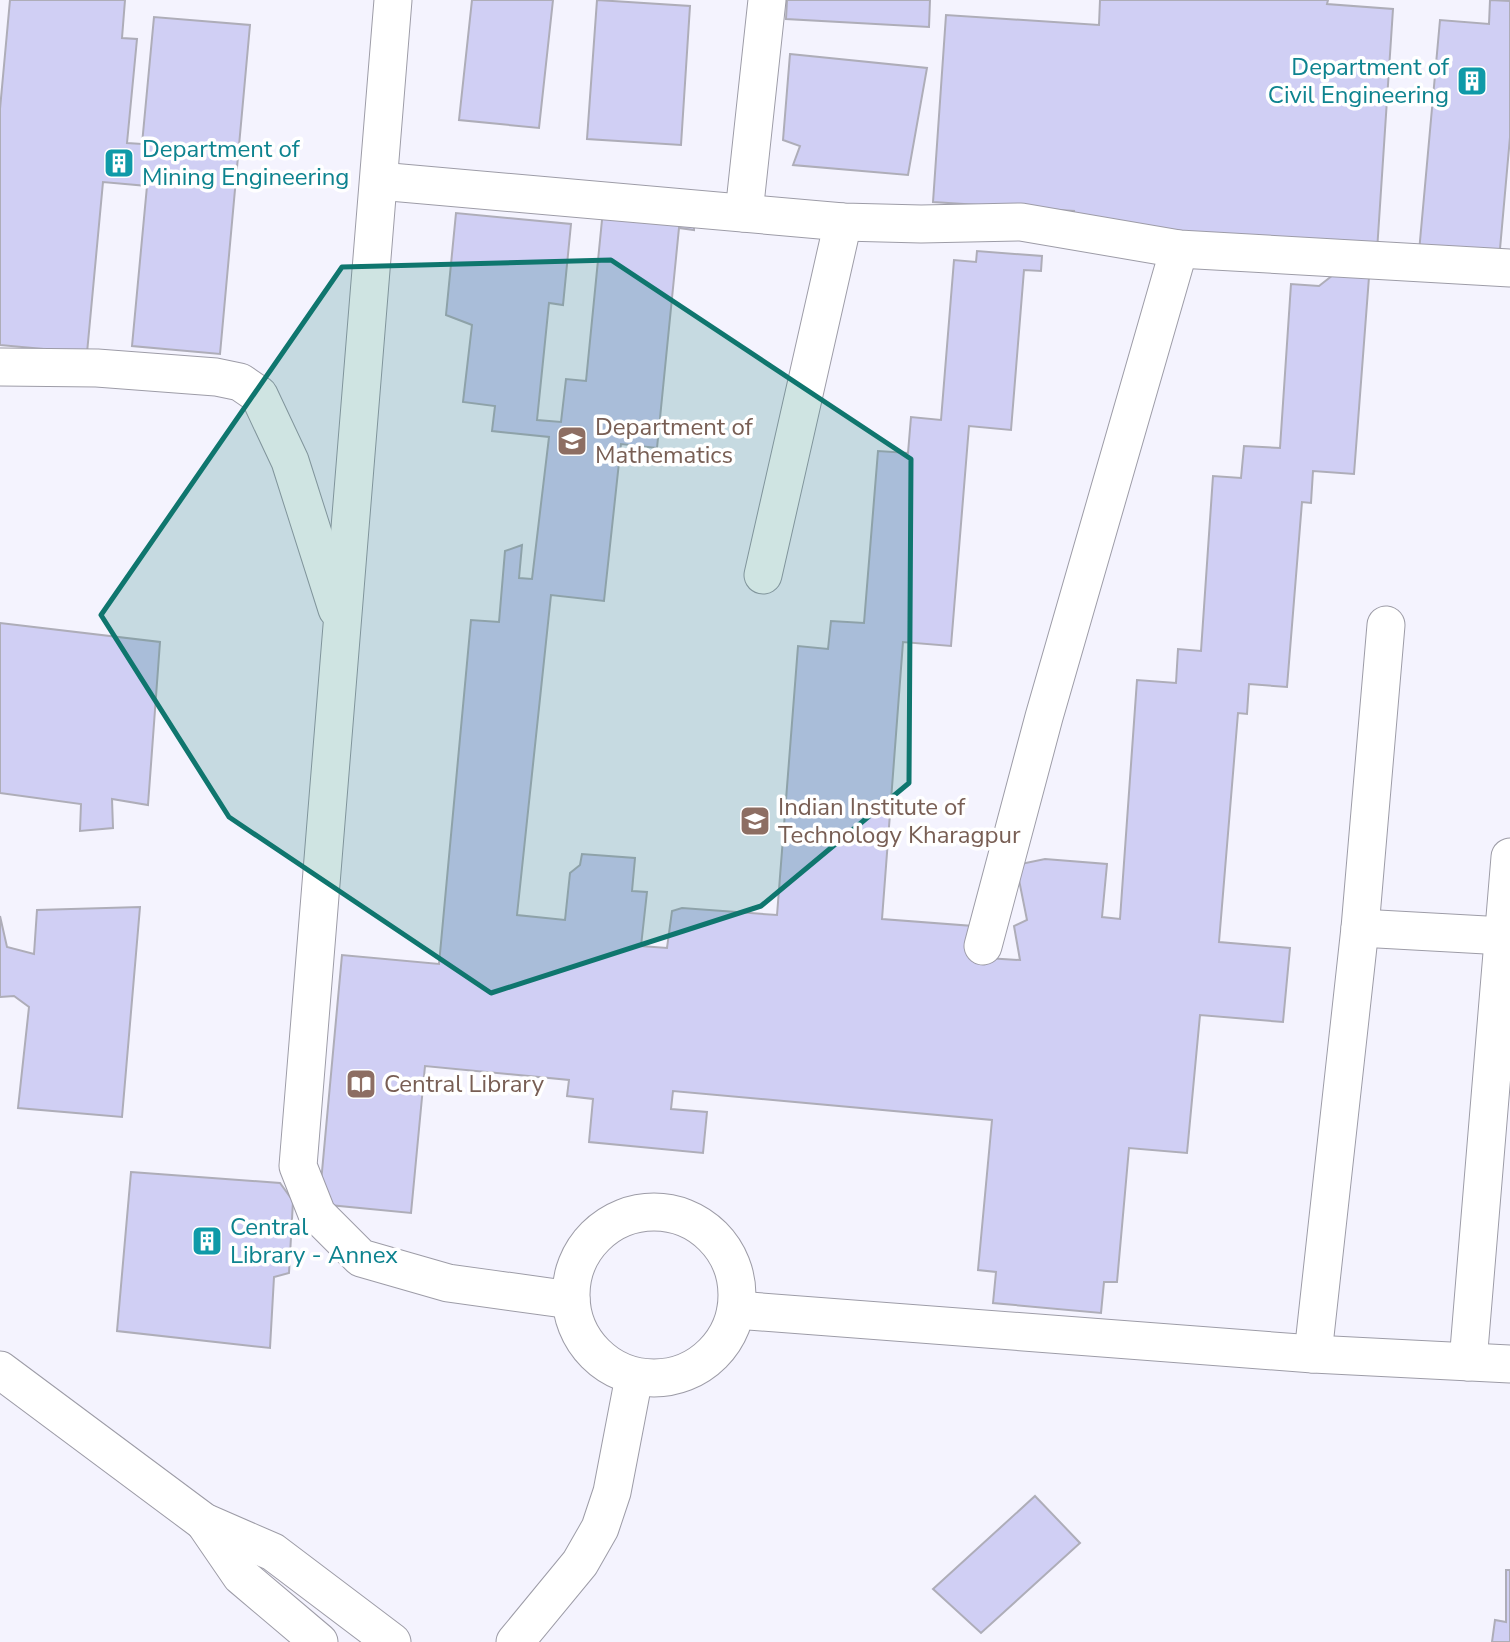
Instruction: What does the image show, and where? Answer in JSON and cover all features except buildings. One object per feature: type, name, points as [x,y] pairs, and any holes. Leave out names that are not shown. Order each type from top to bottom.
[{"type":"street","points":[[393,0],[298,1166],[317,1214],[361,1258],[448,1283],[570,1300]]},
{"type":"street","points":[[744,213],[767,0]]},
{"type":"street","points":[[379,181],[843,222],[1021,222],[1179,249],[1510,268]]},
{"type":"street","points":[[763,575],[843,222]]},
{"type":"street","points":[[983,946],[1044,717],[1179,249]]},
{"type":"street","points":[[0,367],[97,368],[216,377],[240,382],[251,388],[259,395],[290,461],[343,625]]},
{"type":"street","points":[[1313,1354],[1360,928],[1386,625]]},
{"type":"street","points":[[1468,1362],[1510,857]]},
{"type":"street","points":[[1360,928],[1504,936]]},
{"type":"street","points":[[658,1211],[686,1217],[710,1232],[728,1254],[737,1281],[736,1310],[727,1337],[709,1359],[686,1373],[660,1379],[634,1377],[609,1366],[589,1349],[576,1326],[570,1300],[573,1273],[585,1247],[605,1227],[630,1214],[658,1211]]},
{"type":"street","points":[[736,1310],[1313,1354],[1510,1364]]},
{"type":"street","points":[[0,1370],[204,1522],[273,1552],[392,1642]]},
{"type":"street","points":[[515,1642],[580,1563],[600,1528],[612,1492],[634,1377]]},
{"type":"street","points":[[204,1522],[242,1576],[319,1642]]},
{"type":"highlighted area","points":[[611,260],[911,459],[909,783],[761,906],[491,993],[229,817],[101,615],[342,267]]},
{"type":"shaded area","name":"Indian Institute of Technology Kharagpur","points":[[0,0],[1510,0],[1510,1642],[0,1642]]},
{"type":"place","name":"Department of Civil Engineering","points":[[1472,81]]},
{"type":"place","name":"Department of Mining Engineering","points":[[119,163]]},
{"type":"place","name":"Department of Mathematics","points":[[572,441]]},
{"type":"place","name":"Indian Institute of Technology Kharagpur","points":[[755,821]]},
{"type":"place","name":"Central Library","points":[[361,1084]]},
{"type":"place","name":"Central Library - Annex","points":[[207,1241]]}]
